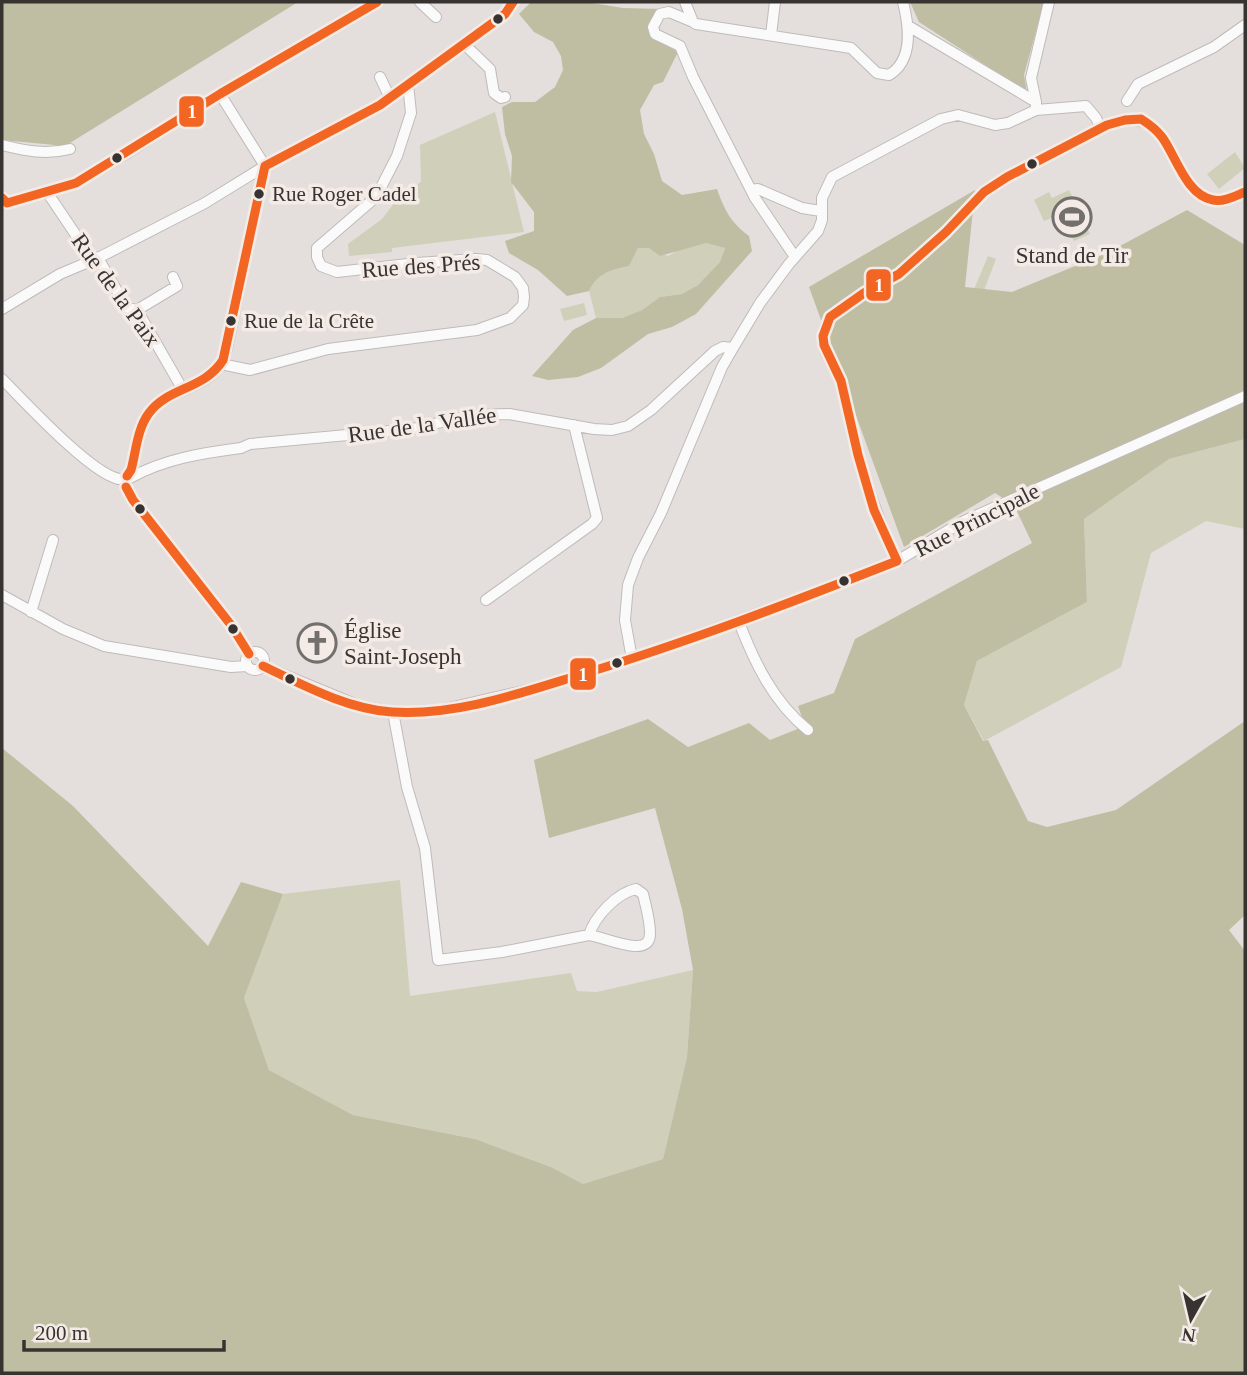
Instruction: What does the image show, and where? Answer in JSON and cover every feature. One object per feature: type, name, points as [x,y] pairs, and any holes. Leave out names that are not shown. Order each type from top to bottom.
[{"type":"street","points":[[3,202],[76,183],[220,93],[377,2]]},
{"type":"street","points":[[420,2],[436,17]]},
{"type":"street","points":[[2,309],[60,274],[98,258],[205,203],[265,166],[390,98],[505,14],[513,2]]},
{"type":"street","points":[[771,35],[775,2]]},
{"type":"street","points":[[668,12],[694,23],[851,48],[877,73],[889,75],[897,70],[903,61],[910,27],[903,2]]},
{"type":"street","points":[[1036,106],[1031,78],[1049,2]]},
{"type":"street","points":[[694,23],[686,4],[660,14],[653,27],[655,34],[680,46],[693,78],[752,190],[795,257]]},
{"type":"street","points":[[1127,101],[1138,84],[1213,47],[1245,25]]},
{"type":"street","points":[[910,27],[1036,106]]},
{"type":"street","points":[[463,43],[490,69],[494,93],[501,98],[505,97]]},
{"type":"street","points":[[380,77],[390,98]]},
{"type":"street","name":"Rue des Prés","points":[[221,364],[250,370],[328,349],[477,330],[497,325],[518,313],[523,305],[523,288],[515,277],[487,260],[418,263],[337,272],[321,266],[317,248],[376,197],[397,156],[411,113],[408,84]]},
{"type":"street","points":[[125,480],[131,470],[142,428],[150,412],[161,402],[213,373],[221,364],[230,335],[265,166],[220,93]]},
{"type":"street","points":[[632,659],[625,620],[625,597],[638,558],[661,513],[722,367],[761,303],[818,231],[822,220],[821,198],[832,177],[941,119],[958,115],[995,125],[1008,123],[1036,106],[1086,106],[1101,128]]},
{"type":"street","points":[[897,561],[874,510],[841,382],[824,345],[825,327],[831,317],[840,308],[899,274],[946,232],[984,192],[1007,177],[1101,128],[1125,120],[1141,119],[1153,127],[1187,181],[1204,197],[1221,200],[1245,192]]},
{"type":"street","points":[[2,145],[32,152],[53,153],[70,149]]},
{"type":"street","points":[[752,190],[758,189],[802,208],[821,211]]},
{"type":"street","name":"Rue de la Paix","points":[[47,192],[90,256],[98,258],[124,303],[128,308],[137,310],[183,390]]},
{"type":"street","points":[[137,310],[177,286],[173,277]]},
{"type":"street","name":"Rue de la Vallée","points":[[125,480],[145,469],[176,458],[241,448],[250,444],[412,429],[472,415],[509,414],[603,430],[628,426],[651,410],[715,351],[723,347],[733,348]]},
{"type":"street","points":[[2,379],[84,457],[109,476],[125,480]]},
{"type":"street","name":"Rue Principale","points":[[262,666],[360,706],[393,712],[418,713],[536,688],[632,659],[738,622],[897,561],[964,521],[1245,396]]},
{"type":"street","points":[[485,600],[597,518],[574,425]]},
{"type":"street","points":[[125,480],[133,500],[231,625],[249,654]]},
{"type":"street","points":[[31,612],[54,540]]},
{"type":"street","points":[[2,595],[63,629],[104,646],[231,667],[247,666],[254,670],[262,666],[264,661],[261,655],[254,652],[249,654],[246,659],[247,666]]},
{"type":"street","points":[[738,622],[777,699],[808,730]]},
{"type":"street","points":[[393,712],[407,787],[425,848],[438,960],[502,952],[589,935],[635,948],[641,947],[651,936],[643,894],[636,888],[629,890],[606,908],[589,935]]},
{"type":"green space","points":[[495,112],[524,232],[349,256],[348,244],[382,219],[402,193],[421,182],[420,145]]},
{"type":"green space","points":[[1235,152],[1245,168],[1219,189],[1207,174]]},
{"type":"green space","name":"Stand de Tir","points":[[1069,190],[1090,234],[1074,241],[1061,214],[1044,221],[1034,200],[1049,192],[1052,198]]},
{"type":"green space","points":[[706,243],[725,248],[720,262],[698,285],[682,294],[660,297],[642,310],[622,318],[596,318],[589,291],[605,273],[629,266],[638,248],[649,248],[668,256],[679,250]]},
{"type":"green space","points":[[988,256],[996,259],[965,340],[954,337]]},
{"type":"green space","points":[[584,303],[587,315],[564,321],[560,309]]},
{"type":"green space","points":[[1245,439],[1245,529],[1206,521],[1151,553],[1121,667],[984,741],[964,705],[977,661],[1087,602],[1084,519],[1169,459]]},
{"type":"green space","points":[[400,880],[410,996],[571,973],[577,991],[597,992],[693,970],[687,1057],[663,1159],[583,1184],[551,1167],[475,1139],[353,1115],[269,1070],[244,998],[283,894]]},
{"type":"shaded area","points":[[2,2],[298,2],[65,146],[2,140]]},
{"type":"shaded area","points":[[531,2],[586,2],[623,8],[662,9],[653,29],[659,41],[679,50],[663,82],[654,85],[640,110],[644,134],[654,154],[662,181],[682,195],[717,189],[729,215],[749,236],[752,251],[696,314],[672,327],[648,334],[601,368],[578,377],[548,380],[532,376],[573,330],[596,318],[622,318],[642,310],[660,297],[682,294],[698,285],[720,262],[725,248],[706,243],[660,256],[649,248],[638,248],[629,266],[605,273],[589,291],[567,296],[538,270],[509,253],[505,241],[534,231],[534,212],[511,182],[512,156],[505,134],[502,107],[512,102],[535,102],[555,87],[563,70],[561,56],[553,42],[534,32],[519,14]]},
{"type":"shaded area","points":[[910,2],[1044,2],[1024,75],[1027,92],[919,22]]},
{"type":"shaded area","points":[[975,190],[965,287],[1012,292],[1107,253],[1187,210],[1245,245],[1245,439],[1169,459],[1084,519],[1087,602],[977,661],[964,705],[983,741],[988,740],[1028,821],[1047,827],[1116,810],[1245,721],[1245,915],[1229,930],[1245,951],[1245,1373],[2,1373],[2,748],[73,806],[208,946],[241,882],[283,894],[244,998],[269,1070],[353,1115],[475,1139],[551,1167],[583,1184],[663,1159],[687,1057],[693,970],[682,909],[655,808],[549,838],[534,760],[648,719],[688,747],[749,723],[770,740],[805,726],[798,706],[834,693],[855,639],[1032,543],[1014,505],[995,493],[904,547],[809,287]]},
{"type":"transit line","name":"1","points":[[2,198],[7,203],[76,183],[377,2]]},
{"type":"transit line","name":"1","points":[[127,476],[131,470],[142,426],[149,413],[166,398],[206,377],[223,360],[265,166],[380,105],[505,14],[513,2]]},
{"type":"transit line","name":"1","points":[[1141,119],[1160,134],[1189,183],[1204,197],[1221,200],[1245,192]]},
{"type":"transit line","name":"1","points":[[897,561],[874,510],[841,381],[824,345],[823,336],[830,317],[864,293],[899,274],[946,232],[984,192],[1007,177],[1107,125],[1141,119]]},
{"type":"transit line","name":"1","points":[[126,487],[133,500],[231,625],[249,654]]},
{"type":"transit line","name":"1","points":[[263,666],[326,695],[358,706],[392,712],[438,711],[529,691],[655,651],[897,561]]},
{"type":"place","name":"Rue Roger Cadel","points":[[259,194]]},
{"type":"place","name":"Stand de Tir","points":[[1072,217]]},
{"type":"place","name":"Rue de la Crête","points":[[231,321]]},
{"type":"place","name":"Église Saint-Joseph","points":[[317,643]]}]
